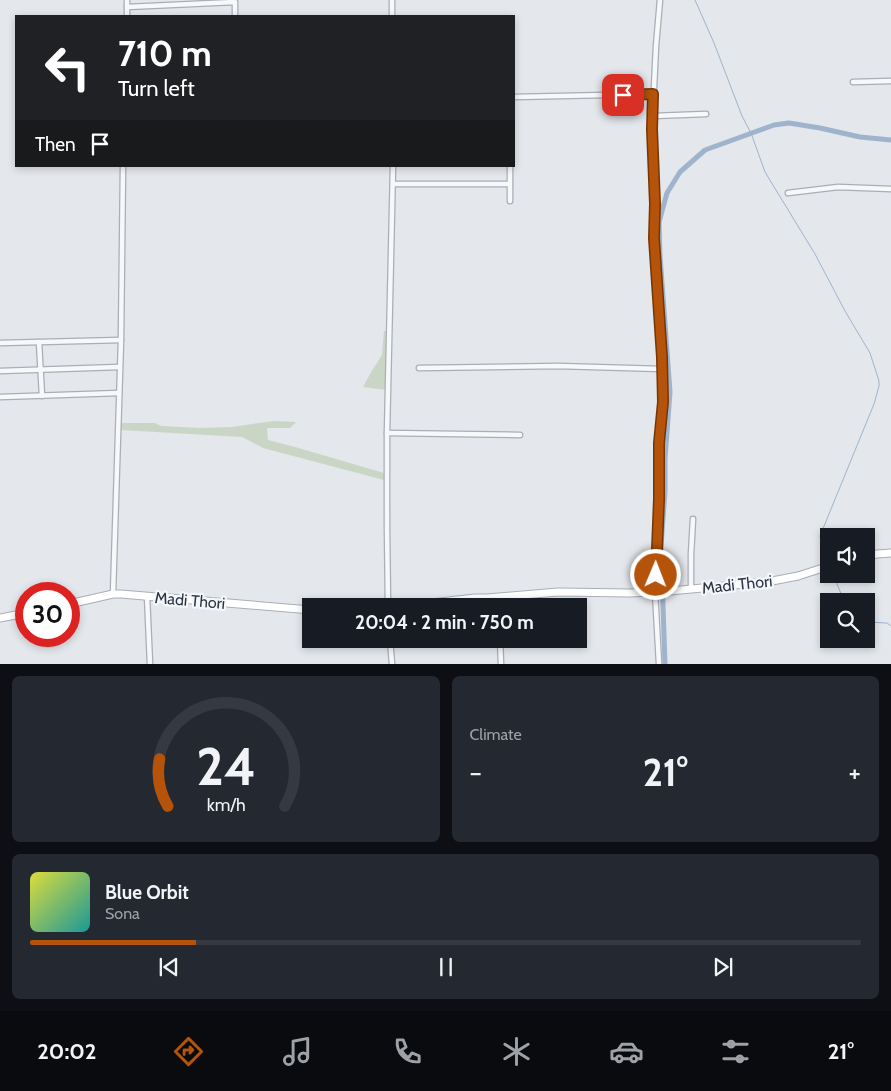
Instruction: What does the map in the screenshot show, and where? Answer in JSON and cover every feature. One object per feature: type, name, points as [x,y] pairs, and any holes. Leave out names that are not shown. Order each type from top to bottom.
[{"type":"main road","points":[[875,554],[891,553]]},
{"type":"main road","name":"Madi Thori","points":[[475,598],[558,592],[657,592],[767,582],[798,576],[820,569]]},
{"type":"main road","name":"Madi Thori","points":[[80,602],[113,594],[302,609]]},
{"type":"main road","points":[[0,618],[15,615]]},
{"type":"street","points":[[127,0],[127,15]]},
{"type":"street","points":[[392,0],[392,15]]},
{"type":"street","points":[[659,664],[657,592],[659,443],[663,402],[654,238],[653,94],[660,0]]},
{"type":"street","points":[[127,6],[235,2],[235,15]]},
{"type":"street","points":[[853,82],[891,81]]},
{"type":"street","points":[[515,97],[653,94]]},
{"type":"street","points":[[653,116],[706,114]]},
{"type":"street","points":[[113,594],[121,340],[123,167]]},
{"type":"street","points":[[388,598],[387,434],[393,167]]},
{"type":"street","points":[[510,167],[510,202]]},
{"type":"street","points":[[393,184],[510,184]]},
{"type":"street","points":[[788,193],[838,187],[891,189]]},
{"type":"street","points":[[0,343],[121,340]]},
{"type":"street","points":[[39,342],[42,396]]},
{"type":"street","points":[[419,368],[558,366],[662,369]]},
{"type":"street","points":[[0,371],[119,367]]},
{"type":"street","points":[[0,397],[119,393]]},
{"type":"street","points":[[387,434],[520,435]]},
{"type":"street","points":[[691,588],[693,519]]},
{"type":"street","points":[[147,596],[150,664]]},
{"type":"street","points":[[391,648],[392,664]]},
{"type":"street","points":[[500,648],[501,664]]},
{"type":"green space","points":[[384,331],[388,331],[386,390],[363,387],[382,355]]},
{"type":"green space","points":[[274,421],[296,422],[290,428],[267,428],[268,440],[384,473],[384,480],[263,448],[242,437],[121,430],[121,423],[155,423],[161,426],[200,428],[232,427]]},
{"type":"waterway","points":[[695,0],[742,116],[751,133],[765,172],[815,254],[870,353],[879,381],[874,404],[823,528]]},
{"type":"waterway","points":[[665,664],[661,547],[670,392],[659,222],[667,193],[680,172],[705,150],[774,125],[789,123],[860,137],[891,140]]},
{"type":"waterway","points":[[837,583],[841,593]]},
{"type":"waterway","points":[[875,622],[887,623],[891,626]]},
{"type":"route","points":[[623,95],[653,94],[654,238],[663,402],[659,443],[656,575]]}]
